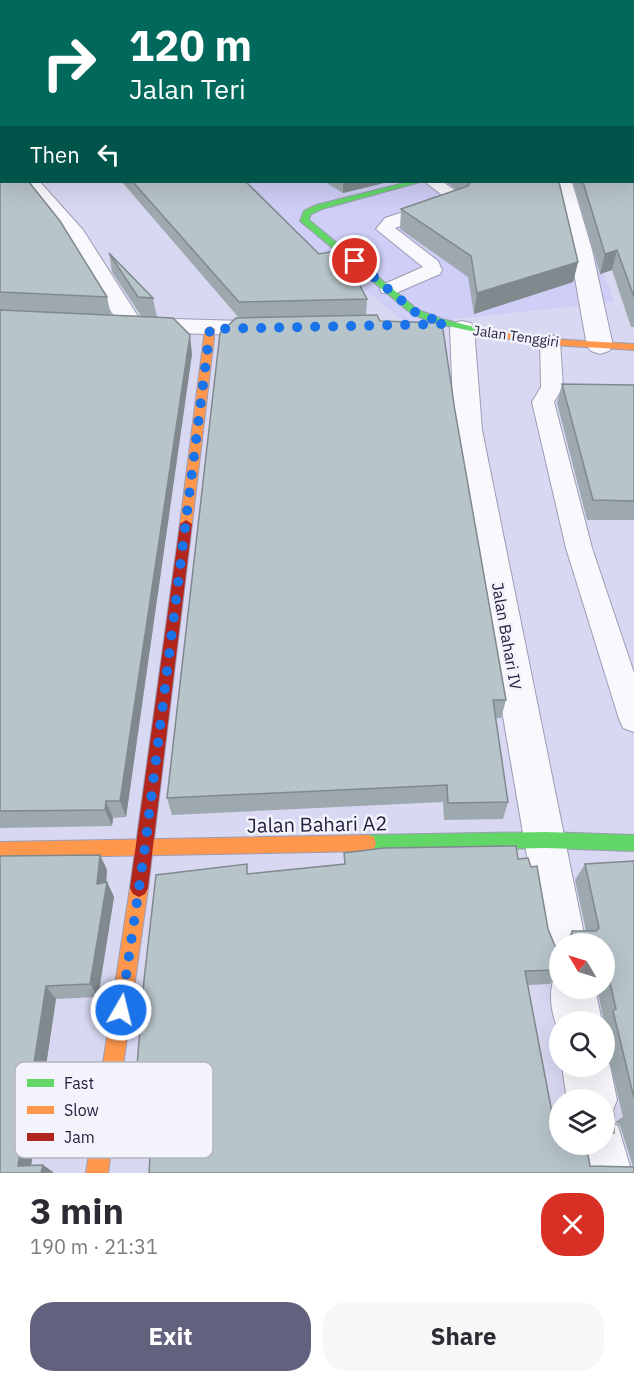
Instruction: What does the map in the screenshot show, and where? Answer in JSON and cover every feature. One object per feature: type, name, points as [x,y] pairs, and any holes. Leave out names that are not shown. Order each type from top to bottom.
[{"type":"street","points":[[31,183],[75,235],[119,324],[210,329],[269,328]]},
{"type":"street","name":"Jalan Tenggiri","points":[[412,183],[319,207],[307,213],[304,220],[415,312],[454,326],[550,341],[634,347]]},
{"type":"street","points":[[562,183],[581,250],[600,346]]},
{"type":"street","points":[[400,325],[454,326]]},
{"type":"street","name":"Jalan Bahari IV","points":[[454,326],[468,430],[562,933]]},
{"type":"street","points":[[113,1062],[145,847],[210,329]]},
{"type":"street","name":"Jalan Bahari A2","points":[[0,850],[545,840],[634,843]]},
{"type":"street","points":[[602,1155],[606,1173]]},
{"type":"street","points":[[97,1173],[99,1158]]},
{"type":"lane","points":[[389,289],[433,270],[432,265],[385,229],[391,222],[459,198],[435,183]]},
{"type":"lane","points":[[550,341],[552,387],[543,402],[579,548],[634,719]]},
{"type":"shaded area","points":[[234,183],[569,183],[614,302],[407,324]]},
{"type":"building","points":[[0,183],[30,183],[60,221],[107,297],[0,292]]},
{"type":"building","points":[[134,183],[247,183],[319,254],[341,250],[367,299],[239,302]]},
{"type":"building","points":[[470,183],[559,183],[578,262],[477,293],[471,256],[401,209],[468,186]]},
{"type":"building","points":[[583,183],[634,183],[634,297],[617,250],[605,254]]},
{"type":"building","points":[[109,253],[153,298],[138,297]]},
{"type":"building","points":[[0,310],[173,318],[190,335],[120,801],[106,801],[105,810],[0,811]]},
{"type":"building","points":[[377,315],[380,321],[442,323],[455,411],[506,700],[493,700],[508,802],[448,803],[447,785],[167,798],[220,333],[236,318]]},
{"type":"building","points":[[562,384],[634,385],[634,501],[593,500]]},
{"type":"building","points":[[516,846],[518,859],[528,858],[531,867],[537,866],[550,933],[549,970],[525,971],[549,1097],[549,1155],[588,1155],[590,1166],[634,1167],[634,1173],[149,1173],[150,1158],[213,1158],[213,1062],[137,1062],[156,875],[247,864],[247,874],[345,864],[344,853],[384,848]]},
{"type":"building","points":[[100,855],[97,884],[107,882],[90,984],[46,986],[34,1062],[15,1062],[15,1158],[19,1158],[18,1166],[43,1165],[41,1173],[0,1173],[0,856]]},
{"type":"building","points":[[634,861],[634,1098],[615,1011],[613,1011],[616,1009],[614,999],[615,933],[572,933],[572,931],[596,931],[599,928],[585,864]]},
{"type":"traffic: fast","points":[[412,183],[319,207],[307,213],[304,221],[415,312],[438,321],[486,333]]},
{"type":"traffic: fast","points":[[368,843],[545,840],[634,843]]},
{"type":"traffic: slow","points":[[186,524],[210,329]]},
{"type":"traffic: slow","points":[[486,333],[552,342],[634,347]]},
{"type":"traffic: slow","points":[[0,850],[368,843]]},
{"type":"traffic: slow","points":[[113,1062],[139,888]]},
{"type":"traffic: slow","points":[[97,1173],[99,1158]]},
{"type":"traffic: jam","points":[[139,888],[186,524]]},
{"type":"route","points":[[121,1010],[145,847],[210,329],[445,324],[415,312],[355,261]]}]
